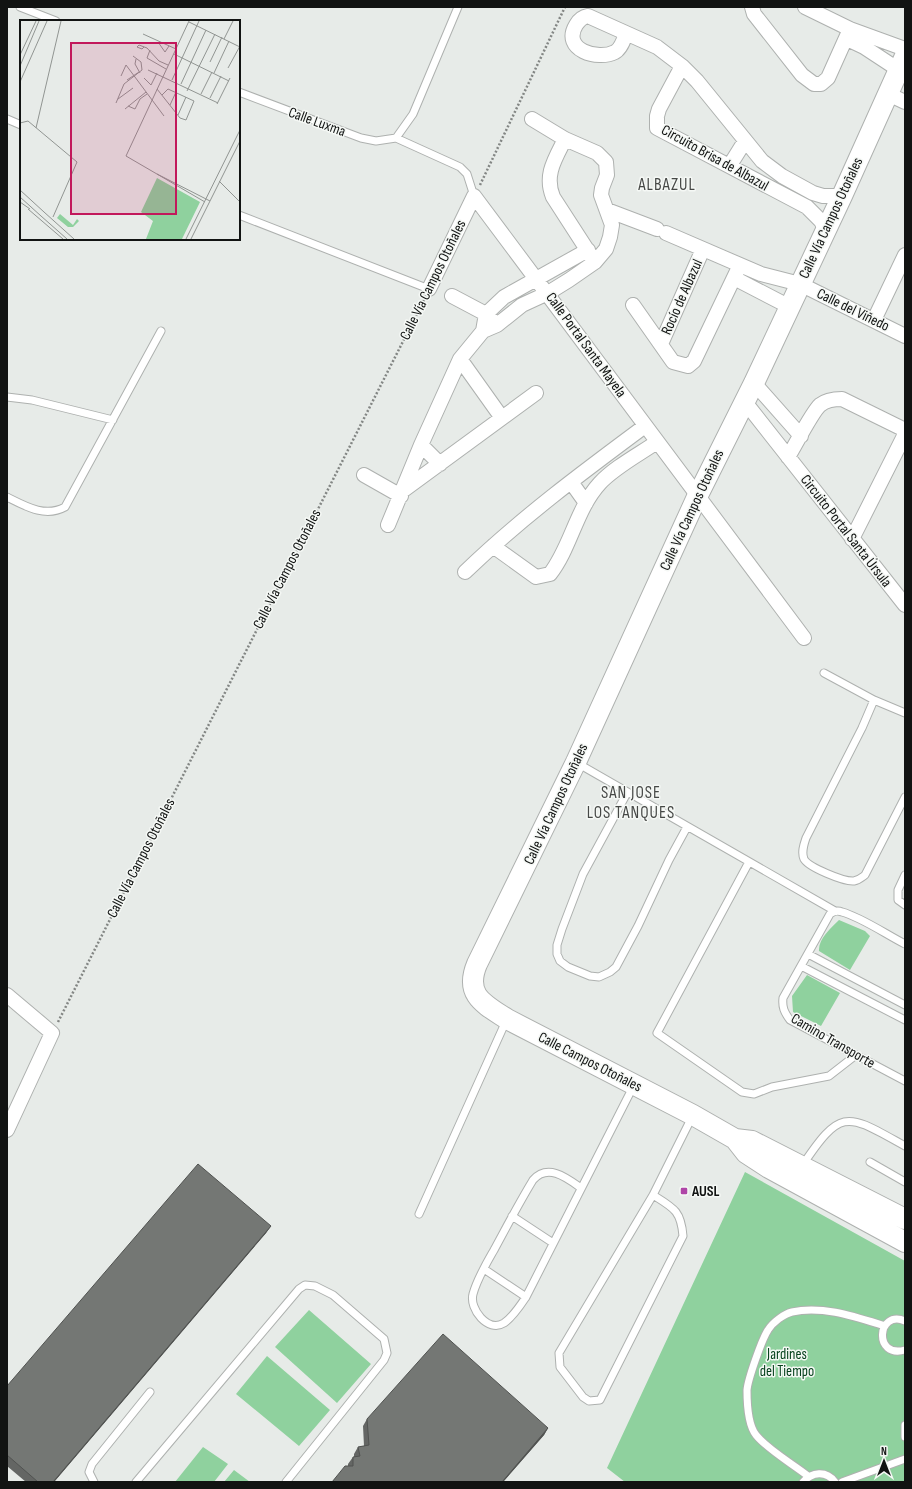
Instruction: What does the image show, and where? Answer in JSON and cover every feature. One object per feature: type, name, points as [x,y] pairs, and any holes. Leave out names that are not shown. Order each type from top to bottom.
[{"type":"street","points":[[752,7],[754,14],[796,68],[814,84],[821,84],[828,78],[849,34]]},
{"type":"street","points":[[805,7],[849,34],[864,47],[902,63]]},
{"type":"street","name":"Circuito Brisa de Albazul","points":[[626,34],[657,47],[682,66],[697,81],[744,141],[762,161],[782,176],[813,193],[832,197],[842,196]]},
{"type":"street","points":[[849,34],[905,49]]},
{"type":"street","name":"Calle Vía Campos Otoñales","points":[[477,964],[576,762],[697,496],[754,384],[825,229],[896,98],[902,63]]},
{"type":"street","name":"Circuito Brisa de Albazul","points":[[682,66],[659,109],[657,116],[657,128],[730,165],[774,191],[807,207],[815,214],[825,229]]},
{"type":"street","points":[[388,525],[403,492],[421,445],[460,358],[483,331],[497,325],[522,305],[548,293],[595,262],[606,249],[612,225],[601,194],[607,175],[606,162],[597,153],[565,139],[532,119]]},
{"type":"street","points":[[565,139],[552,165],[548,186],[553,197],[595,262]]},
{"type":"street","points":[[730,165],[744,141]]},
{"type":"street","points":[[774,191],[782,176]]},
{"type":"street","name":"Calle Portal Santa Mayela","points":[[474,196],[538,279],[645,426],[804,638]]},
{"type":"street","name":"Calle Vía Campos Otoñales","points":[[429,289],[474,196]]},
{"type":"street","name":"Rocío de Albazul","points":[[606,210],[703,249],[790,307]]},
{"type":"street","name":"Rocío de Albazul","points":[[661,344],[703,249]]},
{"type":"street","points":[[483,331],[486,314],[504,297],[519,287],[538,279],[588,250]]},
{"type":"street","points":[[874,320],[905,255]]},
{"type":"street","name":"Rocío de Albazul","points":[[737,271],[761,274],[800,284]]},
{"type":"street","name":"Rocío de Albazul","points":[[634,305],[673,362],[688,366],[694,361],[737,271]]},
{"type":"street","name":"Calle del Viñedo","points":[[800,284],[905,336]]},
{"type":"street","points":[[452,296],[486,314],[497,325]]},
{"type":"street","points":[[460,358],[502,418]]},
{"type":"street","points":[[754,384],[802,436]]},
{"type":"street","points":[[403,492],[536,393]]},
{"type":"street","points":[[788,457],[802,436],[817,408],[826,401],[834,399],[842,399],[905,430]]},
{"type":"street","name":"Circuito Portal Santa Úrsula","points":[[745,402],[905,605]]},
{"type":"street","points":[[465,572],[493,546],[571,482],[645,426]]},
{"type":"street","points":[[852,539],[905,434]]},
{"type":"street","points":[[493,546],[536,577],[550,574],[567,545],[586,503],[600,483],[657,442]]},
{"type":"street","points":[[421,445],[440,464]]},
{"type":"street","points":[[364,475],[403,492]]},
{"type":"street","points":[[571,482],[586,503]]},
{"type":"street","name":"Calle Campos Otoñales","points":[[477,964],[472,980],[473,988],[477,997],[486,1006],[507,1019],[693,1115],[735,1139],[746,1153],[905,1219]]},
{"type":"street","points":[[7,995],[52,1033],[7,1130]]},
{"type":"street","name":"Calle Campos Otoñales","points":[[798,1174],[905,1242]]},
{"type":"lane","points":[[20,7],[53,20]]},
{"type":"lane","points":[[458,7],[413,114],[396,138],[460,167],[467,174],[474,196]]},
{"type":"lane","name":"Calle Luxma","points":[[240,92],[361,138],[376,141],[396,138]]},
{"type":"lane","points":[[7,119],[20,125]]},
{"type":"lane","points":[[240,215],[429,289]]},
{"type":"lane","points":[[7,497],[44,512],[59,511],[65,507],[161,331]]},
{"type":"lane","points":[[7,397],[32,400],[113,420]]},
{"type":"lane","points":[[824,673],[874,700],[905,713]]},
{"type":"lane","points":[[874,700],[862,728],[806,838],[803,858],[810,865],[840,879],[851,881],[860,879],[865,875],[905,797]]},
{"type":"lane","points":[[576,762],[627,793],[835,911],[842,912],[853,917],[905,944]]},
{"type":"lane","points":[[627,793],[583,874],[562,929],[557,945],[557,954],[560,961],[568,967],[590,976],[599,977],[610,972],[616,966],[638,926],[669,860],[687,827]]},
{"type":"lane","points":[[749,862],[657,1033],[742,1092],[754,1094],[772,1087],[829,1076],[856,1055]]},
{"type":"lane","points":[[905,875],[898,890],[898,897],[900,902],[905,905]]},
{"type":"lane","name":"Camino Transporte","points":[[835,911],[830,914],[783,998],[784,1012],[790,1020],[905,1081]]},
{"type":"lane","points":[[808,954],[905,1005]]},
{"type":"lane","points":[[801,966],[905,1020]]},
{"type":"lane","points":[[419,1214],[507,1019]]},
{"type":"lane","points":[[581,1188],[562,1174],[545,1172],[536,1176],[512,1216],[484,1269],[473,1294],[472,1300],[476,1314],[494,1325],[505,1322],[526,1297],[634,1085]]},
{"type":"lane","points":[[653,1195],[676,1209],[682,1221],[684,1236],[600,1400],[589,1401],[583,1397],[560,1367],[559,1354],[653,1195],[693,1115]]},
{"type":"lane","points":[[798,1174],[827,1131],[844,1121],[863,1122],[905,1146]]},
{"type":"lane","points":[[870,1162],[905,1182]]},
{"type":"lane","points":[[512,1216],[553,1243]]},
{"type":"lane","points":[[484,1269],[526,1297]]},
{"type":"lane","points":[[136,1482],[298,1290],[305,1285],[315,1286],[333,1295],[384,1339],[387,1353],[384,1360],[286,1482]]},
{"type":"lane","points":[[835,1482],[827,1475],[821,1473],[806,1479],[756,1434],[751,1420],[747,1389],[758,1353],[768,1330],[779,1319],[791,1312],[827,1311],[850,1315],[885,1326]]},
{"type":"lane","points":[[905,1321],[892,1320],[885,1326],[882,1336],[886,1346],[894,1351],[905,1350]]},
{"type":"lane","points":[[94,1482],[89,1472],[92,1464],[150,1392]]},
{"type":"lane","points":[[905,1425],[905,1437]]},
{"type":"lane","points":[[842,1482],[905,1459]]},
{"type":"path","points":[[474,196],[565,7]]},
{"type":"path","name":"Calle Vía Campos Otoñales","points":[[52,1033],[429,289]]},
{"type":"green space","points":[[839,920],[865,931],[870,936],[850,970],[819,951],[823,938]]},
{"type":"green space","points":[[807,975],[840,993],[821,1026],[793,1012],[792,996]]},
{"type":"green space","name":"Jardines del Tiempo","points":[[745,1172],[905,1261],[905,1482],[625,1482],[607,1468]]},
{"type":"green space","points":[[309,1310],[371,1364],[337,1403],[275,1347]]},
{"type":"green space","points":[[267,1356],[330,1410],[299,1446],[236,1394]]},
{"type":"green space","points":[[203,1447],[228,1464],[214,1482],[175,1482]]},
{"type":"green space","points":[[234,1470],[250,1482],[224,1482]]},
{"type":"building","points":[[198,1164],[271,1226],[53,1482],[38,1482],[7,1455],[7,1386]]},
{"type":"building","points":[[443,1334],[548,1428],[502,1482],[332,1482],[345,1466],[353,1466],[353,1457],[360,1456],[358,1447],[369,1445],[367,1419]]},
{"type":"place","name":"AUSL","points":[[684,1191]]},
{"type":"district","name":"ALBAZUL","points":[[667,185]]},
{"type":"district","name":"SAN JOSE LOS TANQUES","points":[[631,803]]}]
